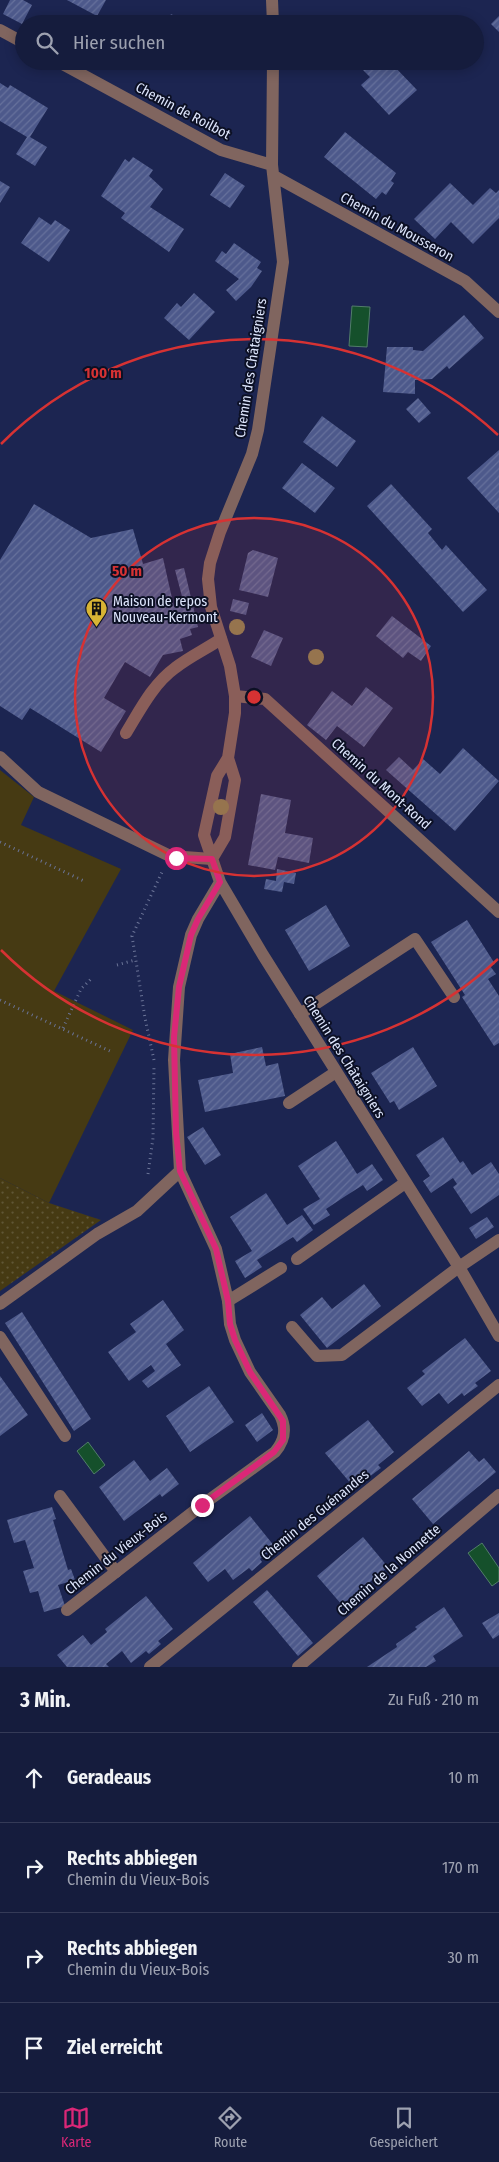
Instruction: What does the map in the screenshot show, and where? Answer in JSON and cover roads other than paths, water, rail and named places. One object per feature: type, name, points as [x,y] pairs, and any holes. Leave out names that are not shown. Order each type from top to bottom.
[{"type":"street","points":[[272,0],[273,15]]},
{"type":"street","points":[[0,30],[15,38]]},
{"type":"street","name":"Chemin de Roilbot","points":[[74,70],[222,150],[273,170]]},
{"type":"street","name":"Chemin des Châtaigniers","points":[[272,70],[273,170],[283,262],[262,409],[252,454],[220,532],[210,563],[208,579],[211,607],[230,666],[236,696],[228,758],[217,776],[204,835],[220,882],[499,1336]]},
{"type":"street","name":"Chemin du Mousseron","points":[[273,170],[465,282],[499,312]]},
{"type":"street","points":[[126,733],[154,688],[164,678],[175,668],[221,639]]},
{"type":"street","name":"Chemin du Mont-Rond","points":[[236,696],[265,699],[499,912]]},
{"type":"street","points":[[0,757],[38,792],[170,856],[212,859]]},
{"type":"street","name":"Chemin des Châtaigniers","points":[[212,859],[225,837],[235,780],[228,758]]},
{"type":"street","name":"Chemin du Vieux-Bois","points":[[67,1610],[202,1505],[274,1452],[283,1440],[283,1421],[250,1372],[235,1340],[230,1324],[228,1301],[216,1249],[180,1171],[174,1060],[179,987],[191,935],[198,919],[220,882]]},
{"type":"street","points":[[300,1014],[415,939],[454,997]]},
{"type":"street","points":[[289,1103],[336,1072]]},
{"type":"street","points":[[0,1304],[97,1234],[137,1211],[180,1171]]},
{"type":"street","points":[[297,1259],[405,1182]]},
{"type":"street","points":[[292,1327],[317,1356],[342,1354],[458,1267],[499,1240]]},
{"type":"street","points":[[228,1301],[281,1268]]},
{"type":"street","points":[[0,1337],[65,1436]]},
{"type":"street","name":"Chemin des Guénandes","points":[[150,1667],[499,1386]]},
{"type":"street","name":"Chemin de la Nonnette","points":[[298,1667],[499,1495]]},
{"type":"street","points":[[60,1496],[116,1572]]},
{"type":"place","name":"Maison de repos Nouveau-Kermont","points":[[97,628]]}]
